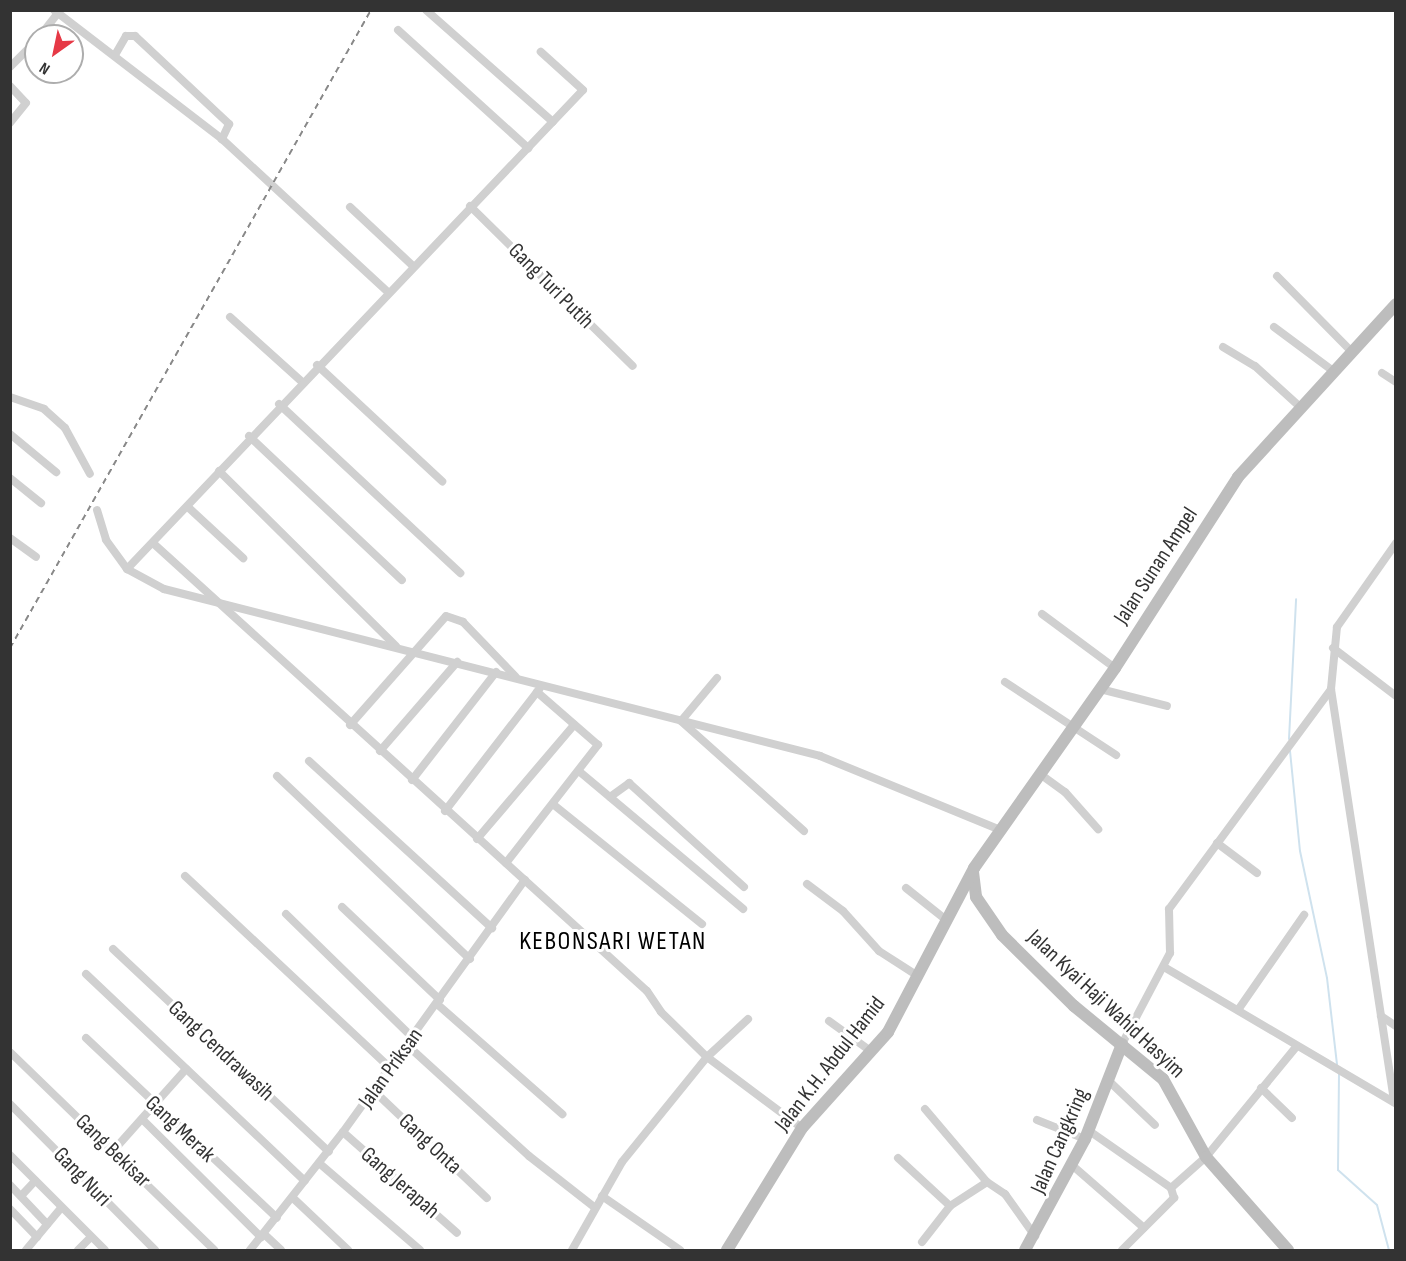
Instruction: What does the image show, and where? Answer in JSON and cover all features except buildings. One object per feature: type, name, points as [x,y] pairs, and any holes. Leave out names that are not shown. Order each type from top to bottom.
[{"type":"main road","name":"Jalan Sunan Ampel","points":[[974,868],[1115,668],[1238,477],[1332,370],[1395,304]]},
{"type":"main road","name":"Jalan K.H. Abdul Hamid","points":[[728,1251],[802,1128],[872,1052],[918,976],[954,902],[974,868]]},
{"type":"main road","points":[[954,902],[966,898],[980,903],[974,868]]},
{"type":"main road","name":"Jalan Kyai Haji Wahid Hasyim","points":[[980,903],[1033,968],[1163,1079],[1206,1157],[1288,1251]]},
{"type":"main road","name":"Jalan Cangkring","points":[[1025,1251],[1036,1236],[1073,1166],[1110,1082],[1122,1044]]},
{"type":"street","points":[[426,10],[553,122]]},
{"type":"street","points":[[56,12],[222,139],[387,291]]},
{"type":"street","points":[[398,30],[528,148]]},
{"type":"street","points":[[115,55],[126,36],[135,36],[231,126],[222,139]]},
{"type":"street","points":[[127,569],[189,508],[279,404],[583,90],[541,52]]},
{"type":"street","points":[[10,67],[24,53]]},
{"type":"street","points":[[10,86],[26,103],[10,123]]},
{"type":"street","name":"Gang Turi Putih","points":[[470,206],[633,366]]},
{"type":"street","points":[[350,207],[412,265]]},
{"type":"street","points":[[1277,276],[1351,351]]},
{"type":"street","points":[[230,317],[301,381]]},
{"type":"street","points":[[1274,327],[1332,370]]},
{"type":"street","points":[[1223,347],[1255,366],[1300,407]]},
{"type":"street","points":[[317,365],[442,481]]},
{"type":"street","points":[[1382,373],[1395,382]]},
{"type":"street","points":[[10,397],[44,409],[65,428],[90,474]]},
{"type":"street","points":[[279,404],[460,573]]},
{"type":"street","points":[[10,434],[57,472]]},
{"type":"street","points":[[249,436],[402,580]]},
{"type":"street","points":[[219,471],[396,646]]},
{"type":"street","points":[[10,478],[41,504]]},
{"type":"street","points":[[189,508],[243,558]]},
{"type":"street","points":[[97,510],[106,540],[127,569],[164,589],[414,650],[516,678],[539,689],[681,721],[820,756],[1000,830]]},
{"type":"street","points":[[10,538],[36,557]]},
{"type":"street","points":[[1395,543],[1357,593],[1337,627],[1333,648],[1331,689],[1395,1102]]},
{"type":"street","points":[[154,544],[212,601],[647,991],[660,1012],[707,1057],[802,1128]]},
{"type":"street","points":[[1042,614],[1115,668]]},
{"type":"street","points":[[350,725],[414,650],[449,615],[516,678]]},
{"type":"street","points":[[1333,648],[1395,696]]},
{"type":"street","points":[[380,751],[457,662]]},
{"type":"street","points":[[412,780],[496,672]]},
{"type":"street","points":[[681,721],[717,678]]},
{"type":"street","points":[[1005,682],[1116,755]]},
{"type":"street","points":[[506,863],[580,772],[598,745],[574,725],[539,689]]},
{"type":"street","points":[[445,811],[539,689]]},
{"type":"street","points":[[1100,689],[1149,705],[1167,706]]},
{"type":"street","points":[[1122,1044],[1164,967],[1171,938],[1169,909],[1331,689]]},
{"type":"street","points":[[681,721],[804,831]]},
{"type":"street","points":[[477,839],[574,725]]},
{"type":"street","points":[[309,761],[492,928]]},
{"type":"street","points":[[580,772],[743,909]]},
{"type":"street","points":[[1040,774],[1065,792],[1098,830]]},
{"type":"street","points":[[278,776],[470,959]]},
{"type":"street","points":[[610,797],[629,783],[744,887]]},
{"type":"street","points":[[554,805],[702,924]]},
{"type":"street","points":[[1217,843],[1257,873]]},
{"type":"street","points":[[185,876],[390,1068]]},
{"type":"street","name":"Jalan Priksan","points":[[250,1251],[343,1132],[525,880]]},
{"type":"street","points":[[807,884],[843,911],[879,951],[918,976]]},
{"type":"street","points":[[906,888],[945,920]]},
{"type":"street","points":[[342,907],[439,1002],[562,1114]]},
{"type":"street","points":[[286,914],[410,1041],[529,1156],[594,1207]]},
{"type":"street","points":[[1238,1010],[1304,915]]},
{"type":"street","name":"Gang Cendrawasih","points":[[113,950],[328,1152]]},
{"type":"street","points":[[1164,967],[1330,1068],[1395,1102]]},
{"type":"street","points":[[86,974],[305,1181]]},
{"type":"street","points":[[1381,1016],[1395,1026]]},
{"type":"street","points":[[572,1251],[594,1207],[707,1057],[748,1020]]},
{"type":"street","points":[[829,1021],[872,1052]]},
{"type":"street","name":"Gang Merak","points":[[86,1038],[153,1104],[277,1218]]},
{"type":"street","points":[[1171,1188],[1206,1157],[1296,1047]]},
{"type":"street","name":"Gang Bekisar","points":[[11,1053],[214,1251]]},
{"type":"street","points":[[113,1150],[186,1069]]},
{"type":"street","points":[[1110,1082],[1155,1125]]},
{"type":"street","points":[[1261,1088],[1292,1118]]},
{"type":"street","name":"Gang Onta","points":[[373,1090],[487,1198]]},
{"type":"street","name":"Gang Nuri","points":[[10,1104],[155,1251]]},
{"type":"street","points":[[925,1108],[987,1182],[1005,1194],[1036,1236]]},
{"type":"street","points":[[142,1119],[263,1236],[282,1251]]},
{"type":"street","points":[[1037,1120],[1087,1135],[1171,1188],[1175,1197],[1122,1251]]},
{"type":"street","name":"Gang Jerapah","points":[[343,1132],[457,1233]]},
{"type":"street","points":[[10,1155],[105,1251]]},
{"type":"street","points":[[898,1158],[950,1206]]},
{"type":"street","points":[[319,1163],[420,1251]]},
{"type":"street","points":[[1073,1166],[1144,1228]]},
{"type":"street","points":[[21,1196],[35,1181]]},
{"type":"street","points":[[922,1242],[950,1206],[987,1182]]},
{"type":"street","points":[[10,1185],[47,1224]]},
{"type":"street","points":[[602,1196],[680,1251]]},
{"type":"street","points":[[293,1198],[348,1251]]},
{"type":"street","points":[[26,1251],[61,1208]]},
{"type":"street","points":[[10,1209],[37,1237]]},
{"type":"street","points":[[78,1251],[91,1237]]},
{"type":"waterway","points":[[1289,739],[1296,599]]},
{"type":"waterway","points":[[1290,751],[1300,851],[1327,978],[1337,1065]]},
{"type":"waterway","points":[[1339,1074],[1338,1170],[1377,1205],[1389,1250]]},
{"type":"railway","points":[[10,648],[371,10]]},
{"type":"district","name":"KEBONSARI WETAN","points":[[613,942]]}]
